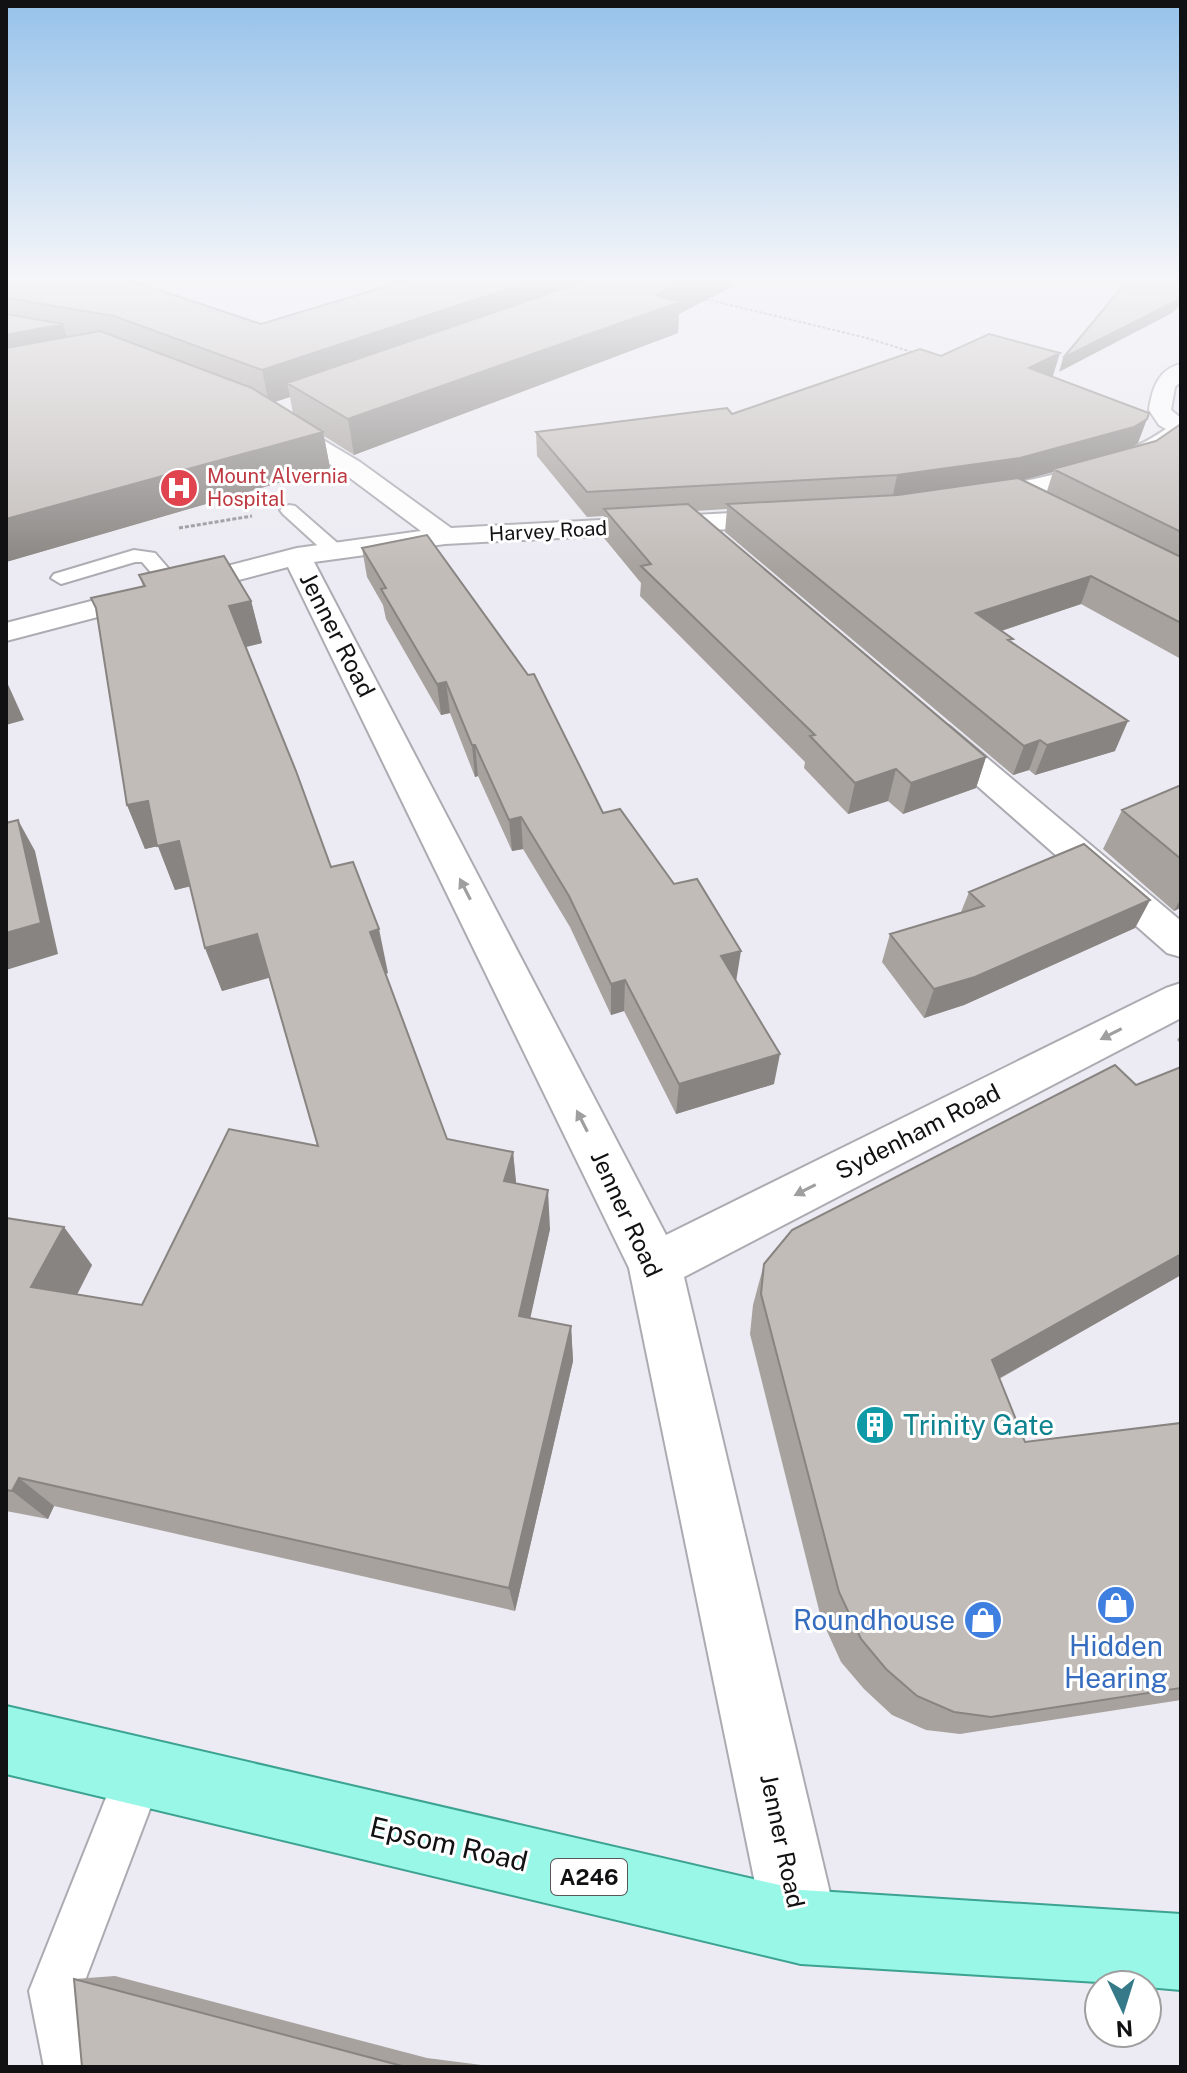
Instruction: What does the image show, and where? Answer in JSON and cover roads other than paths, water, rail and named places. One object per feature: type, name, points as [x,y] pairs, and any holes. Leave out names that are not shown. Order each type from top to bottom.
[{"type":"main road","name":"Epsom Road","points":[[6,1740],[801,1927],[1181,1952]]},
{"type":"street","points":[[953,502],[1015,493],[1136,459],[1181,428],[1167,420],[1160,410],[1164,385],[1177,378]]},
{"type":"street","points":[[298,404],[261,412],[351,467],[445,536]]},
{"type":"street","points":[[1015,493],[1056,515]]},
{"type":"street","name":"Harvey Road","points":[[6,632],[316,554],[445,536],[816,516]]},
{"type":"street","points":[[695,524],[730,555]]},
{"type":"street","name":"Jenner Road","points":[[316,554],[655,1266],[801,1927]]},
{"type":"street","points":[[908,708],[1181,943]]},
{"type":"street","name":"Sydenham Road","points":[[655,1266],[1181,999]]},
{"type":"lane","points":[[289,510],[316,554]]},
{"type":"lane","points":[[61,578],[134,556],[148,557],[175,588]]},
{"type":"lane","points":[[71,2067],[55,1991],[140,1772]]},
{"type":"place","name":"Mount Alvernia Hospital","points":[[179,488]]},
{"type":"place","name":"Trinity Gate","points":[[875,1425]]},
{"type":"place","name":"Hidden Hearing","points":[[1116,1605]]},
{"type":"place","name":"Roundhouse","points":[[983,1620]]}]
